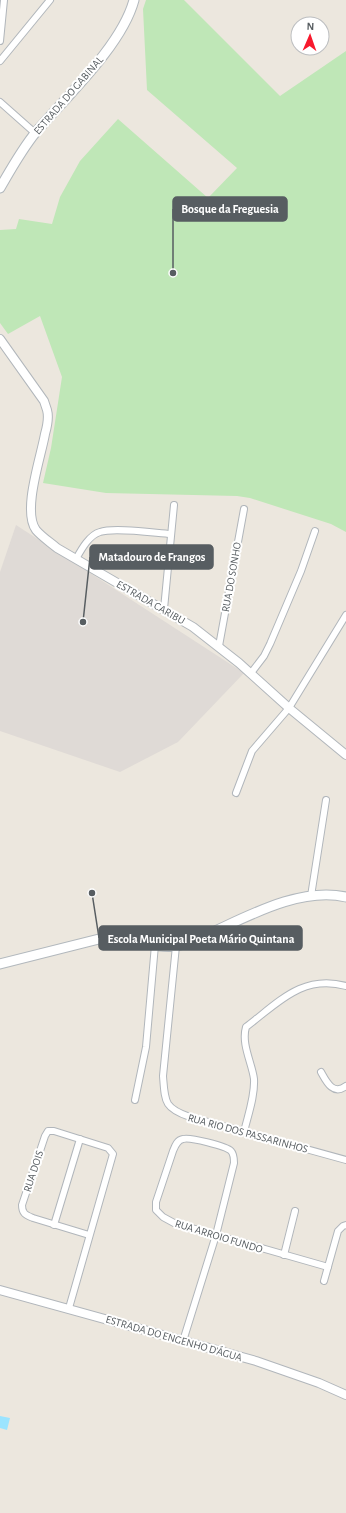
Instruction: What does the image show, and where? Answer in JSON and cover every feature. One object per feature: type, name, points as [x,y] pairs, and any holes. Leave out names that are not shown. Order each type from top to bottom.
[{"type":"main road","name":"ESTRADA DO GABINAL","points":[[0,188],[17,158],[35,133],[104,54],[120,32],[132,10],[134,0]]},
{"type":"main road","points":[[0,964],[107,937],[123,938],[155,945],[176,946],[189,942],[259,911],[297,899],[319,894],[346,897]]},
{"type":"street","points":[[0,41],[4,0]]},
{"type":"street","points":[[0,61],[50,0]]},
{"type":"street","points":[[0,102],[35,133]]},
{"type":"street","name":"ESTRADA CARIBU","points":[[0,339],[44,401],[47,411],[47,424],[30,505],[35,529],[44,538],[76,559],[193,627],[219,646],[289,708],[346,755]]},
{"type":"street","points":[[164,609],[174,505]]},
{"type":"street","name":"RUA DO SONHO","points":[[219,646],[244,509]]},
{"type":"street","points":[[76,559],[90,538],[99,532],[130,531],[171,534]]},
{"type":"street","points":[[251,673],[264,656],[270,644],[301,572],[315,531]]},
{"type":"street","points":[[236,793],[252,751],[289,708],[346,615]]},
{"type":"street","points":[[310,896],[326,800]]},
{"type":"street","points":[[135,1100],[146,1047],[155,945]]},
{"type":"street","name":"RUA RIO DOS PASSARINHOS","points":[[176,946],[163,1076],[165,1097],[170,1107],[176,1112],[190,1117],[346,1160]]},
{"type":"street","points":[[244,1132],[253,1092],[254,1080],[245,1041],[244,1032],[246,1027],[294,990],[309,984],[333,982],[346,986]]},
{"type":"street","points":[[321,1072],[329,1086],[336,1089],[346,1086]]},
{"type":"street","name":"RUA DOIS","points":[[69,1308],[90,1235],[113,1154],[108,1148],[54,1131],[48,1131],[22,1205],[22,1211],[25,1215],[90,1235]]},
{"type":"street","points":[[54,1225],[80,1139]]},
{"type":"street","name":"RUA ARROIO FUNDO","points":[[216,1236],[234,1163],[232,1151],[226,1147],[190,1139],[182,1139],[176,1143],[156,1202],[156,1210],[163,1217],[174,1223],[216,1236],[328,1267]]},
{"type":"street","points":[[284,1255],[295,1211]]},
{"type":"street","points":[[324,1281],[338,1231],[346,1225]]},
{"type":"street","points":[[183,1341],[216,1236]]},
{"type":"street","name":"ESTRADA DO ENGENHO D'ÁGUA","points":[[0,1290],[256,1361],[319,1383],[346,1395]]},
{"type":"shaded area","points":[[16,525],[244,673],[178,742],[120,772],[0,731],[0,572]]},
{"type":"green space","points":[[146,0],[184,0],[280,96],[346,51],[346,532],[331,524],[250,498],[237,496],[106,493],[43,483],[51,448],[62,377],[40,316],[8,334],[0,323],[0,230],[16,229],[19,219],[52,224],[60,197],[80,161],[118,119],[208,198],[237,168],[147,90],[143,9]]},
{"type":"water","points":[[0,1416],[10,1418],[7,1430],[0,1428]]},
{"type":"place","name":"Bosque da Freguesia","points":[[173,273]]},
{"type":"place","name":"Matadouro de Frangos","points":[[83,622]]},
{"type":"place","name":"Escola Municipal Poeta Mário Quintana","points":[[92,893]]}]
